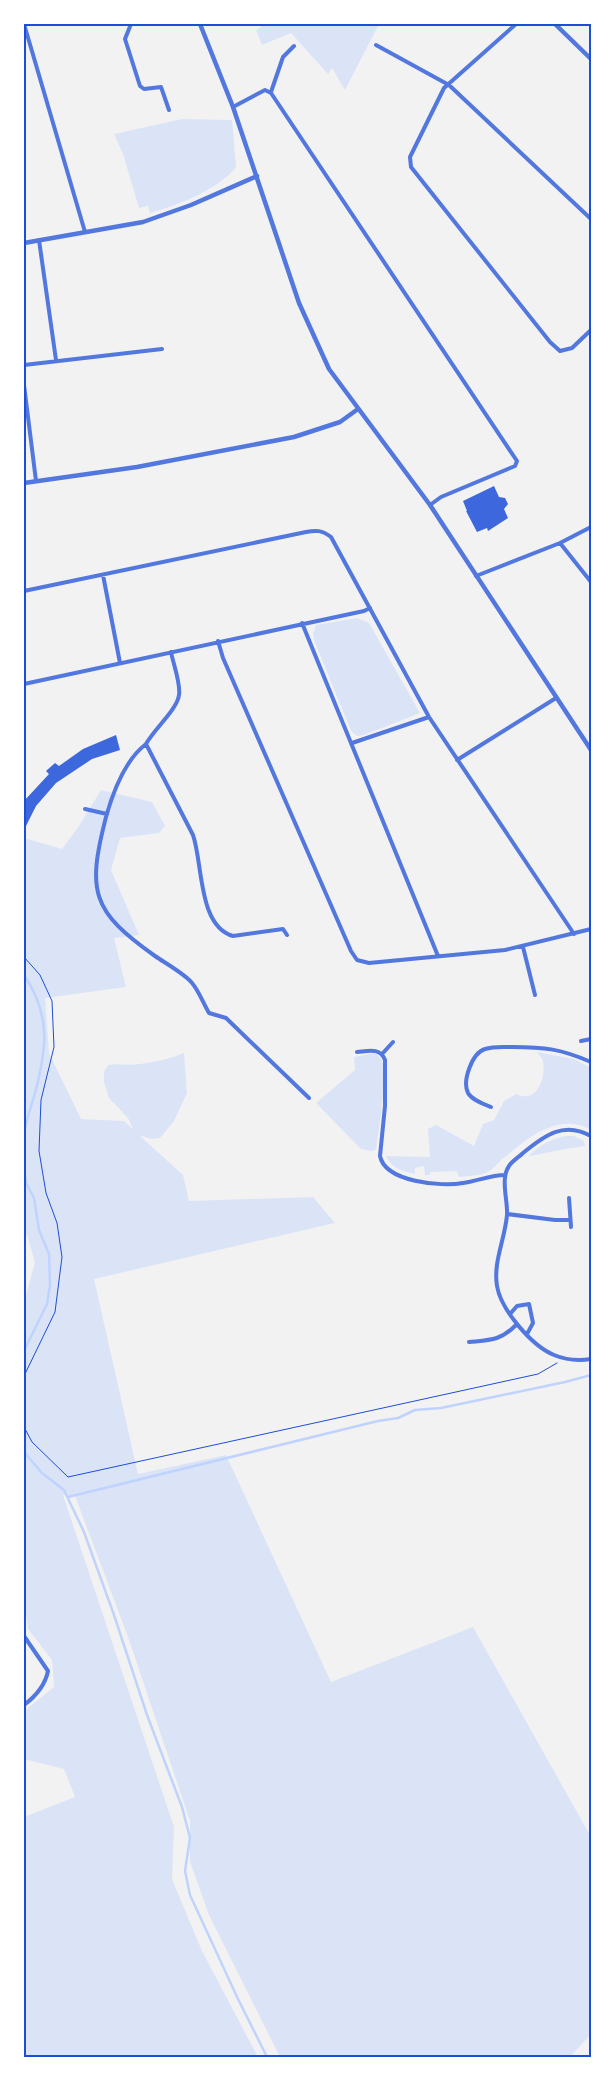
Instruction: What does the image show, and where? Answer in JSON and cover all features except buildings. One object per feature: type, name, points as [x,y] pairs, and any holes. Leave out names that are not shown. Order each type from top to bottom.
[{"type":"street","points":[[24,24],[85,232]]},
{"type":"street","points":[[131,24],[125,39],[140,86],[144,89],[161,87],[169,110]]},
{"type":"street","points":[[200,24],[233,107],[299,303],[329,369],[430,505],[591,750]]},
{"type":"street","points":[[516,24],[444,88],[410,157],[411,167],[550,342],[560,351],[572,348],[591,330]]},
{"type":"street","points":[[555,24],[590,57]]},
{"type":"street","points":[[376,45],[449,85],[591,219]]},
{"type":"street","points":[[271,92],[283,57],[294,46]]},
{"type":"street","points":[[233,107],[264,90],[271,92],[517,461],[515,466],[441,497],[430,505]]},
{"type":"street","points":[[24,243],[138,223],[156,218],[257,176]]},
{"type":"street","points":[[39,240],[56,360]]},
{"type":"street","points":[[24,365],[162,349]]},
{"type":"street","points":[[24,385],[36,480]]},
{"type":"street","points":[[24,483],[137,467],[294,437],[338,424],[358,409]]},
{"type":"street","points":[[476,576],[560,543],[591,527]]},
{"type":"street","points":[[24,591],[316,530],[324,532],[331,537],[429,717],[574,934]]},
{"type":"street","points":[[560,543],[591,582]]},
{"type":"street","points":[[103,575],[120,663]]},
{"type":"street","points":[[24,684],[364,611],[370,608]]},
{"type":"street","points":[[302,624],[438,956]]},
{"type":"street","points":[[218,641],[223,658],[351,951],[357,960],[369,962],[505,950],[591,929]]},
{"type":"street","points":[[171,652],[180,693],[178,702],[146,744],[137,751],[120,779],[107,814],[98,850],[95,886],[100,902],[113,923],[134,942],[192,982],[209,1013],[226,1018],[309,1098]]},
{"type":"street","points":[[457,760],[556,698]]},
{"type":"street","points":[[352,743],[429,717]]},
{"type":"street","points":[[146,744],[193,835],[197,846],[208,910],[212,920],[226,934],[233,936],[283,929],[287,935]]},
{"type":"street","points":[[85,809],[107,814]]},
{"type":"street","points":[[523,947],[534,995]]},
{"type":"street","points":[[581,1041],[591,1039]]},
{"type":"street","points":[[382,1054],[393,1042]]},
{"type":"street","points":[[491,1107],[477,1101],[471,1096],[467,1088],[472,1061],[481,1051],[492,1047],[541,1047],[556,1049],[591,1062]]},
{"type":"street","points":[[357,1052],[374,1050],[382,1054],[385,1060],[386,1082],[380,1156],[386,1168],[405,1178],[438,1184],[461,1184],[505,1175]]},
{"type":"street","points":[[591,1136],[581,1130],[572,1129],[550,1134],[534,1144],[509,1165],[505,1175],[507,1214],[496,1269],[497,1288],[516,1325],[528,1334],[541,1348],[554,1355],[572,1360],[591,1359]]},
{"type":"street","points":[[569,1198],[571,1226]]},
{"type":"street","points":[[507,1214],[570,1220]]},
{"type":"street","points":[[510,1314],[517,1306],[530,1304],[533,1323],[528,1334]]},
{"type":"street","points":[[469,1342],[496,1340],[508,1333],[516,1325]]},
{"type":"street","points":[[24,1636],[48,1671],[46,1680],[36,1694],[24,1705]]},
{"type":"path","points":[[24,958],[40,976],[52,1001],[54,1047],[41,1100],[39,1151],[46,1193],[58,1223],[62,1257],[55,1312],[24,1376]]},
{"type":"path","points":[[24,1427],[32,1442],[68,1477],[538,1374],[556,1363]]},
{"type":"shaded area","points":[[260,24],[379,24],[345,90],[332,68],[328,74],[291,33],[262,45],[256,30],[261,27]]},
{"type":"shaded area","points":[[182,119],[232,120],[236,167],[219,183],[197,196],[150,213],[148,206],[139,208],[123,154],[114,134]]},
{"type":"shaded area","points":[[357,618],[369,623],[420,713],[357,736],[351,731],[313,634],[316,625]]},
{"type":"shaded area","points":[[101,790],[152,802],[165,826],[159,833],[120,838],[111,870],[139,935],[114,938],[126,987],[45,998],[49,1053],[81,1119],[124,1121],[133,1129],[128,1118],[109,1098],[104,1082],[104,1072],[108,1065],[136,1065],[168,1059],[184,1053],[187,1093],[174,1121],[160,1138],[151,1139],[139,1135],[183,1175],[189,1201],[313,1197],[335,1223],[94,1279],[138,1474],[226,1455],[331,1682],[473,1627],[591,1837],[591,2034],[570,2057],[280,2057],[209,1915],[190,1862],[190,1821],[128,1637],[75,1496],[63,1495],[174,1827],[172,1879],[202,1951],[258,2057],[24,2057],[24,1817],[75,1797],[64,1769],[24,1759],[24,1711],[54,1687],[52,1660],[28,1629],[24,1598],[24,1303],[35,1262],[24,1225],[24,838],[62,849]]},
{"type":"shaded area","points":[[537,1052],[574,1059],[591,1068],[591,1130],[579,1125],[568,1124],[546,1129],[525,1141],[491,1170],[474,1176],[459,1177],[457,1171],[430,1172],[430,1175],[425,1175],[424,1166],[415,1168],[415,1174],[398,1169],[388,1160],[386,1156],[430,1157],[428,1129],[436,1125],[474,1146],[483,1124],[494,1120],[504,1101],[516,1094],[529,1096],[538,1088],[544,1069],[542,1059]]},
{"type":"shaded area","points":[[374,1053],[382,1061],[384,1080],[376,1150],[371,1151],[361,1149],[316,1103],[355,1070],[354,1057]]},
{"type":"shaded area","points":[[566,1136],[574,1136],[584,1141],[585,1146],[529,1156],[546,1143]]},
{"type":"waterway","points":[[24,975],[39,1004],[44,1032],[44,1046],[39,1077],[24,1134]]},
{"type":"waterway","points":[[24,1171],[26,1183],[34,1198],[39,1230],[49,1254],[50,1285],[47,1304],[24,1351]]},
{"type":"waterway","points":[[68,1497],[378,1421],[398,1418],[415,1410],[441,1408],[591,1375]]},
{"type":"waterway","points":[[24,1452],[42,1473],[64,1490],[84,1532],[147,1715],[182,1807],[190,1838],[185,1871],[190,1895],[267,2057]]}]
